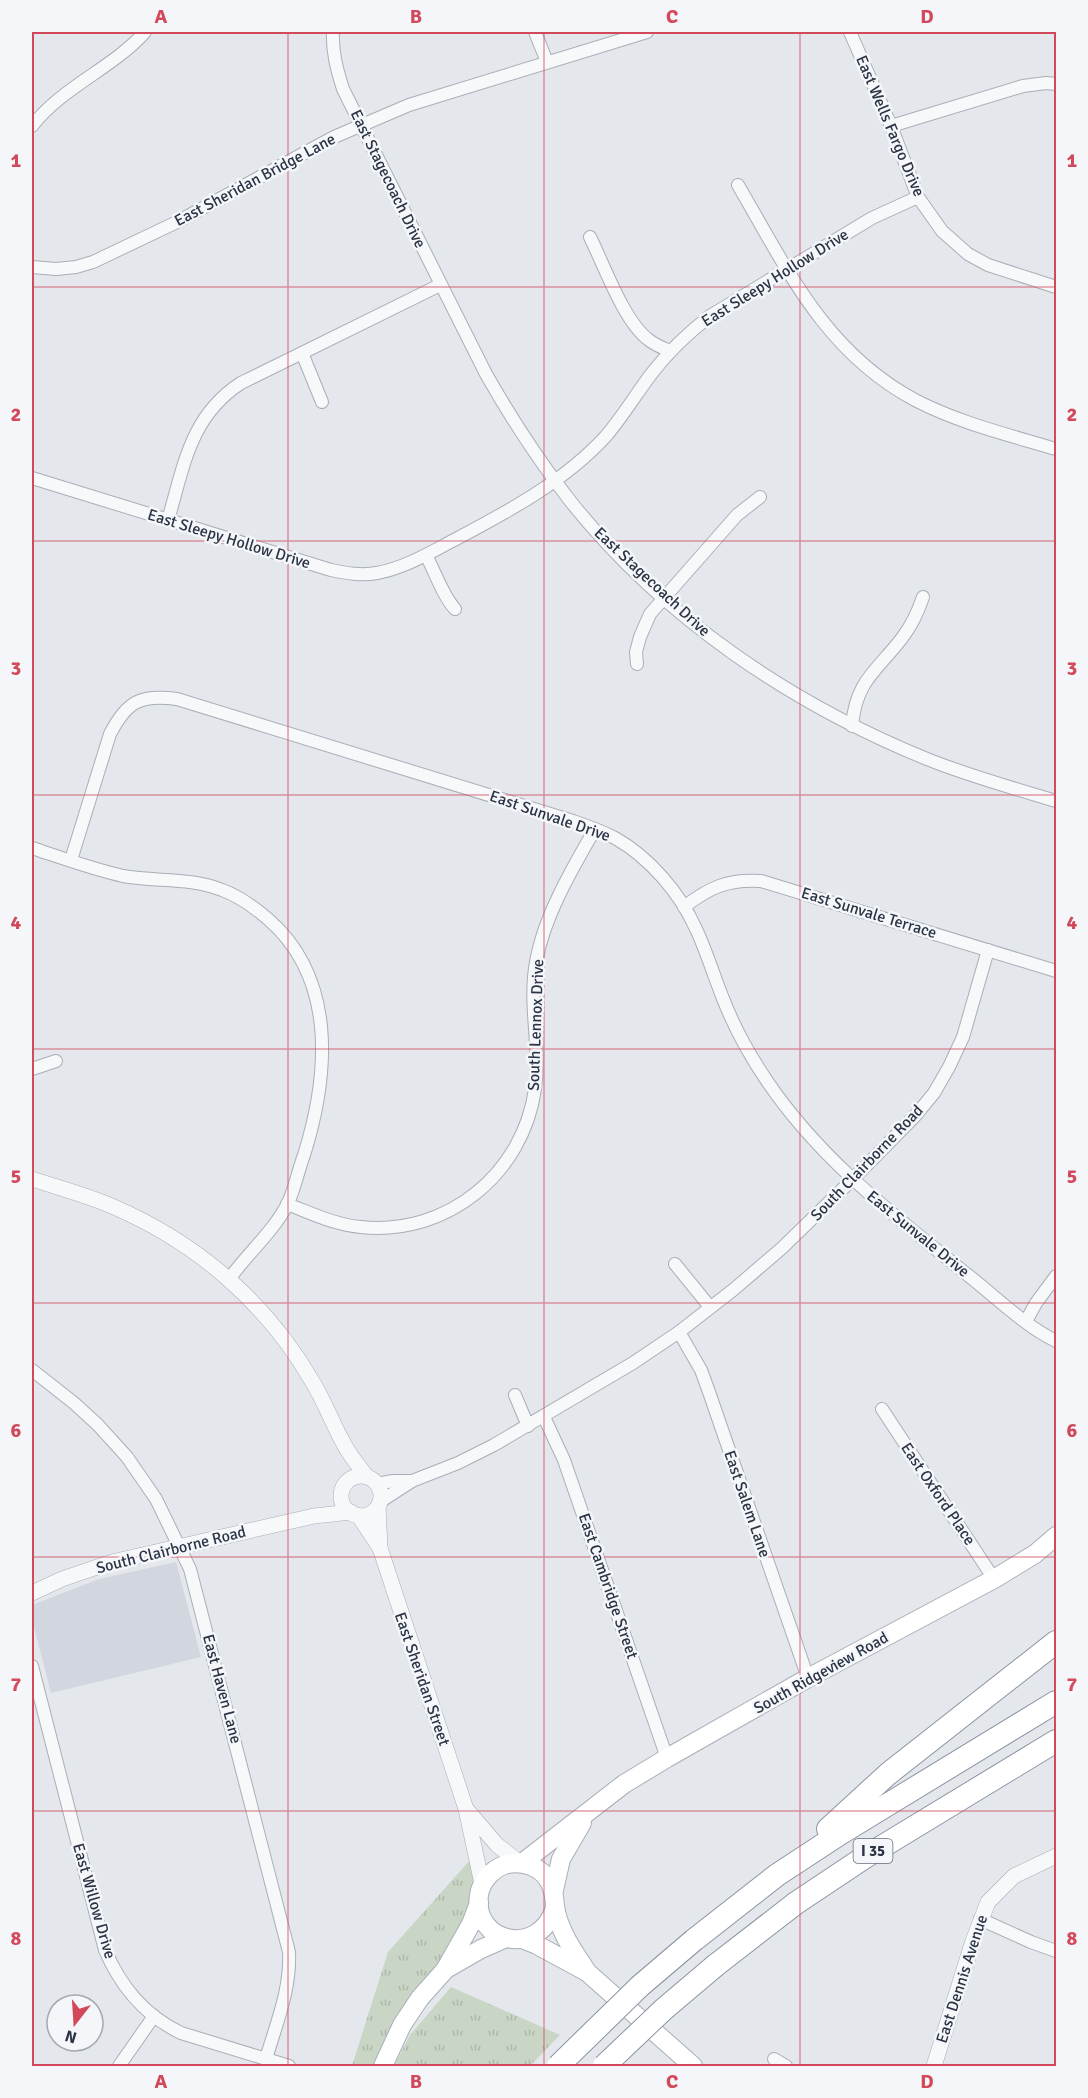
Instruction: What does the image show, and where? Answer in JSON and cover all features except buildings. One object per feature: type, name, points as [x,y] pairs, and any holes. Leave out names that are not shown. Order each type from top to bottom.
[{"type":"highway","points":[[777,1875],[888,1774],[1056,1642]]},
{"type":"highway","name":"I 35","points":[[558,2067],[640,1986],[777,1875],[1056,1702]]},
{"type":"highway","name":"I 35","points":[[604,2067],[664,2008],[796,1903],[865,1857],[1051,1746]]},
{"type":"main road","name":"South Ridgeview Road","points":[[521,1862],[588,1814],[624,1784],[808,1678],[994,1579],[1035,1554],[1056,1536]]},
{"type":"main road","name":"South Ridgeview Road","points":[[555,1899],[561,1859],[588,1814]]},
{"type":"main road","points":[[383,2067],[402,2025],[420,1998],[445,1970],[471,1924],[479,1903],[482,1884],[496,1869],[505,1864],[521,1862],[538,1869],[546,1876],[565,1937],[587,1972]]},
{"type":"main road","points":[[445,1970],[481,1949],[532,1936],[543,1930],[551,1919],[555,1899]]},
{"type":"main road","points":[[479,1903],[482,1917],[487,1925],[514,1939],[537,1945],[587,1972],[693,2067]]},
{"type":"street","points":[[32,126],[52,104],[145,32]]},
{"type":"street","name":"East Stagecoach Drive","points":[[333,32],[336,69],[343,89],[440,285],[506,409],[554,480],[614,550],[664,598],[716,642],[766,677],[816,707],[890,744],[948,767],[1056,801]]},
{"type":"street","points":[[535,32],[547,62]]},
{"type":"street","name":"East Sheridan Bridge Lane","points":[[32,267],[56,269],[93,262],[177,222],[334,137],[409,105],[647,32]]},
{"type":"street","name":"East Wells Fargo Drive","points":[[850,32],[891,126],[918,197],[942,231],[968,254],[988,265],[1056,287]]},
{"type":"street","points":[[891,126],[1023,86],[1046,82],[1056,84]]},
{"type":"street","points":[[738,185],[813,311],[856,359],[884,381],[914,400],[944,414],[1056,449]]},
{"type":"street","name":"East Sleepy Hollow Drive","points":[[32,478],[331,570],[355,574],[378,573],[396,568],[426,555],[520,505],[586,455],[605,437],[670,351],[688,332],[710,316],[872,218],[918,197]]},
{"type":"street","points":[[591,237],[622,304],[635,325],[648,340],[670,351]]},
{"type":"street","points":[[168,520],[197,431],[215,403],[241,384],[440,285]]},
{"type":"street","points":[[302,353],[322,402]]},
{"type":"street","points":[[637,664],[636,652],[643,626],[650,614],[737,515],[760,497]]},
{"type":"street","points":[[426,555],[447,601],[455,609]]},
{"type":"street","points":[[852,726],[853,706],[866,679],[910,628],[923,597]]},
{"type":"street","name":"East Sunvale Drive","points":[[71,860],[110,734],[118,718],[128,707],[142,699],[155,696],[177,699],[595,829],[615,838],[645,861],[666,882],[684,907],[696,928],[724,1004],[743,1041],[766,1080],[792,1116],[818,1146],[853,1180],[1026,1321],[1056,1341]]},
{"type":"street","name":"South Lennox Drive","points":[[287,1204],[327,1220],[359,1227],[401,1226],[435,1218],[458,1206],[479,1192],[497,1175],[512,1155],[524,1132],[536,1088],[534,991],[535,964],[541,940],[576,863],[595,829]]},
{"type":"street","points":[[32,848],[121,875],[203,884],[221,890],[259,911],[277,927],[294,946],[307,969],[317,998],[322,1024],[320,1088],[313,1122],[294,1188],[287,1204],[279,1218],[230,1278]]},
{"type":"street","name":"East Sunvale Terrace","points":[[684,907],[702,893],[724,883],[742,880],[760,881],[1056,971]]},
{"type":"street","name":"South Clairborne Road","points":[[379,1504],[412,1482],[458,1463],[544,1417],[679,1332],[782,1248],[853,1180],[934,1093],[963,1038],[988,950]]},
{"type":"street","points":[[32,1069],[56,1061]]},
{"type":"street","points":[[32,1179],[93,1199],[139,1219],[201,1256],[230,1278],[290,1347],[313,1381],[345,1447],[381,1495],[379,1504],[373,1512],[354,1514],[345,1507],[345,1447]]},
{"type":"street","points":[[675,1264],[710,1307]]},
{"type":"street","points":[[1026,1321],[1056,1276]]},
{"type":"street","name":"East Salem Lane","points":[[679,1332],[701,1370],[808,1678]]},
{"type":"street","name":"East Haven Lane","points":[[32,1370],[74,1403],[127,1457],[156,1499],[190,1569],[289,1952],[289,1974],[285,1995],[266,2059]]},
{"type":"street","points":[[515,1395],[528,1426]]},
{"type":"street","name":"East Oxford Place","points":[[882,1409],[994,1579]]},
{"type":"street","name":"East Cambridge Street","points":[[544,1417],[564,1460],[667,1758]]},
{"type":"street","points":[[344,1488],[358,1476],[371,1480]]},
{"type":"street","name":"South Clairborne Road","points":[[371,1480],[412,1482]]},
{"type":"street","name":"South Clairborne Road","points":[[314,1516],[344,1488]]},
{"type":"street","name":"East Sheridan Street","points":[[379,1504],[380,1548],[466,1809],[482,1884]]},
{"type":"street","name":"South Clairborne Road","points":[[32,1593],[62,1579],[112,1562],[179,1545],[314,1516],[354,1514]]},
{"type":"street","name":"East Sheridan Street","points":[[354,1514],[380,1548]]},
{"type":"street","name":"East Willow Drive","points":[[32,1666],[105,1950],[113,1970],[138,2004],[181,2033],[289,2067]]},
{"type":"street","name":"East Sheridan Street","points":[[466,1809],[497,1845],[521,1862]]},
{"type":"street","name":"East Dennis Avenue","points":[[934,2067],[980,1919],[988,1902],[1014,1876],[1056,1856]]},
{"type":"street","points":[[980,1919],[1056,1951]]},
{"type":"street","points":[[119,2067],[154,2016]]},
{"type":"street","points":[[774,2059],[786,2067]]},
{"type":"shaded area","points":[[176,1562],[201,1657],[51,1693],[32,1619],[32,1605],[99,1579]]},
{"type":"green space","points":[[471,1859],[473,1900],[451,1945],[405,2006],[374,2066],[352,2066],[388,1952]]},
{"type":"green space","points":[[451,1987],[560,2035],[530,2066],[394,2066],[410,2035]]}]
